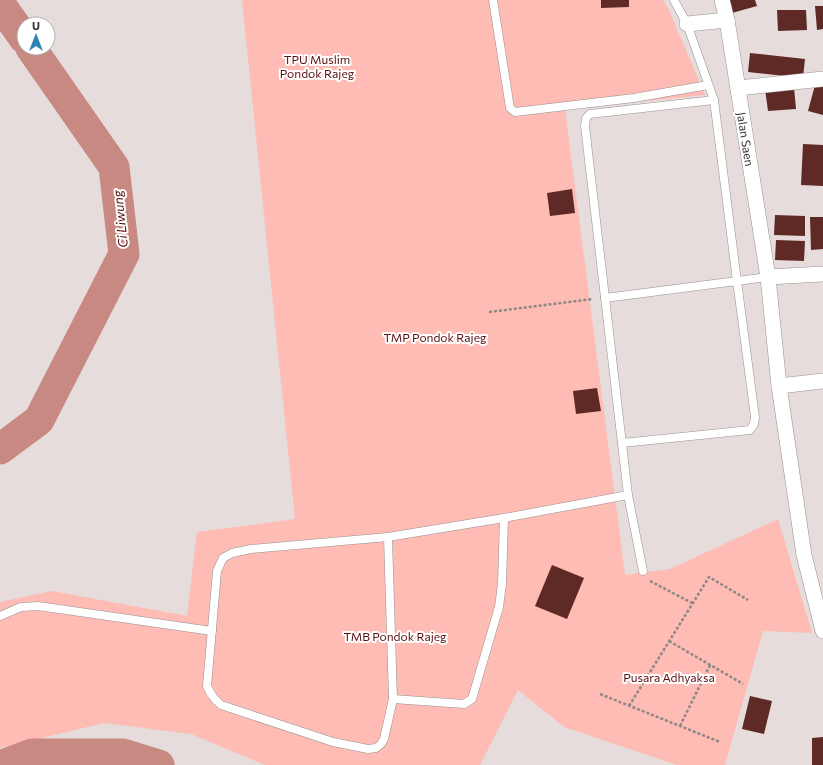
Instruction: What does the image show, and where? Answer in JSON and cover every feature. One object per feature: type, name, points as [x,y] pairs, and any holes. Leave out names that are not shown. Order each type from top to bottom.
[{"type":"street","name":"Jalan Saen","points":[[722,0],[724,20],[738,88],[768,278],[779,386],[804,555],[823,631]]},
{"type":"street","points":[[689,24],[724,20]]},
{"type":"street","points":[[738,88],[823,79]]},
{"type":"street","points":[[768,278],[823,274]]},
{"type":"street","points":[[779,386],[823,381]]},
{"type":"lane","points":[[493,0],[510,108],[515,112],[634,98],[708,85]]},
{"type":"lane","points":[[622,443],[750,430],[754,424],[755,417],[714,100],[689,24],[674,0]]},
{"type":"lane","points":[[643,571],[628,495],[585,126],[586,118],[590,114],[714,100]]},
{"type":"lane","points":[[605,298],[768,278]]},
{"type":"lane","points":[[388,537],[393,700],[384,739],[381,744],[376,748],[368,749],[333,742],[221,705],[214,699],[207,686],[217,571],[223,558],[232,553],[251,549],[388,537],[504,518],[628,495]]},
{"type":"lane","points":[[393,700],[464,704],[472,699],[499,607],[502,584],[504,518]]},
{"type":"lane","points":[[0,616],[21,607],[38,606],[212,631]]},
{"type":"path","points":[[489,312],[605,298]]},
{"type":"path","points":[[643,571],[647,579],[692,603]]},
{"type":"path","points":[[629,706],[709,577],[748,600]]},
{"type":"path","points":[[669,641],[743,684]]},
{"type":"path","points":[[680,726],[710,665]]},
{"type":"path","points":[[600,694],[720,742]]},
{"type":"green space","points":[[242,0],[663,0],[669,10],[705,95],[565,109],[625,575],[670,569],[778,519],[812,633],[763,631],[725,765],[677,765],[564,727],[518,690],[480,765],[265,765],[191,734],[104,723],[0,748],[0,602],[52,591],[187,616],[197,532],[295,519]]},
{"type":"building","points":[[601,0],[629,0],[629,7],[601,8]]},
{"type":"building","points":[[728,0],[755,0],[757,6],[732,13]]},
{"type":"building","points":[[815,6],[823,6],[823,29],[817,30]]},
{"type":"building","points":[[777,10],[806,10],[807,30],[778,31]]},
{"type":"building","points":[[750,53],[805,59],[803,78],[748,72]]},
{"type":"building","points":[[815,85],[823,87],[823,115],[808,111]]},
{"type":"building","points":[[794,87],[796,109],[768,111],[765,89]]},
{"type":"building","points":[[803,144],[823,145],[823,186],[801,185]]},
{"type":"building","points":[[572,189],[575,213],[550,216],[547,193]]},
{"type":"building","points":[[775,215],[805,216],[805,236],[774,235]]},
{"type":"building","points":[[810,217],[823,217],[823,249],[811,250]]},
{"type":"building","points":[[776,240],[805,241],[804,261],[775,260]]},
{"type":"building","points":[[597,388],[601,411],[576,414],[573,391]]},
{"type":"building","points":[[552,565],[584,578],[567,619],[535,606]]},
{"type":"building","points":[[750,696],[772,701],[764,734],[742,729]]},
{"type":"building","points":[[823,737],[823,765],[812,765],[812,738]]},
{"type":"waterway","name":"Ci Liwung","points":[[0,4],[16,27]]},
{"type":"waterway","name":"Ci Liwung","points":[[0,449],[39,420],[124,254],[114,167],[37,56]]},
{"type":"waterway","points":[[3,765],[32,754],[123,754],[159,765]]},
{"type":"park label","name":"TPU Muslim Pondok Rajeg","points":[[317,66]]},
{"type":"park label","name":"TMP Pondok Rajeg","points":[[435,337]]},
{"type":"park label","name":"TMB Pondok Rajeg","points":[[395,636]]},
{"type":"park label","name":"Pusara Adhyaksa","points":[[669,677]]}]
